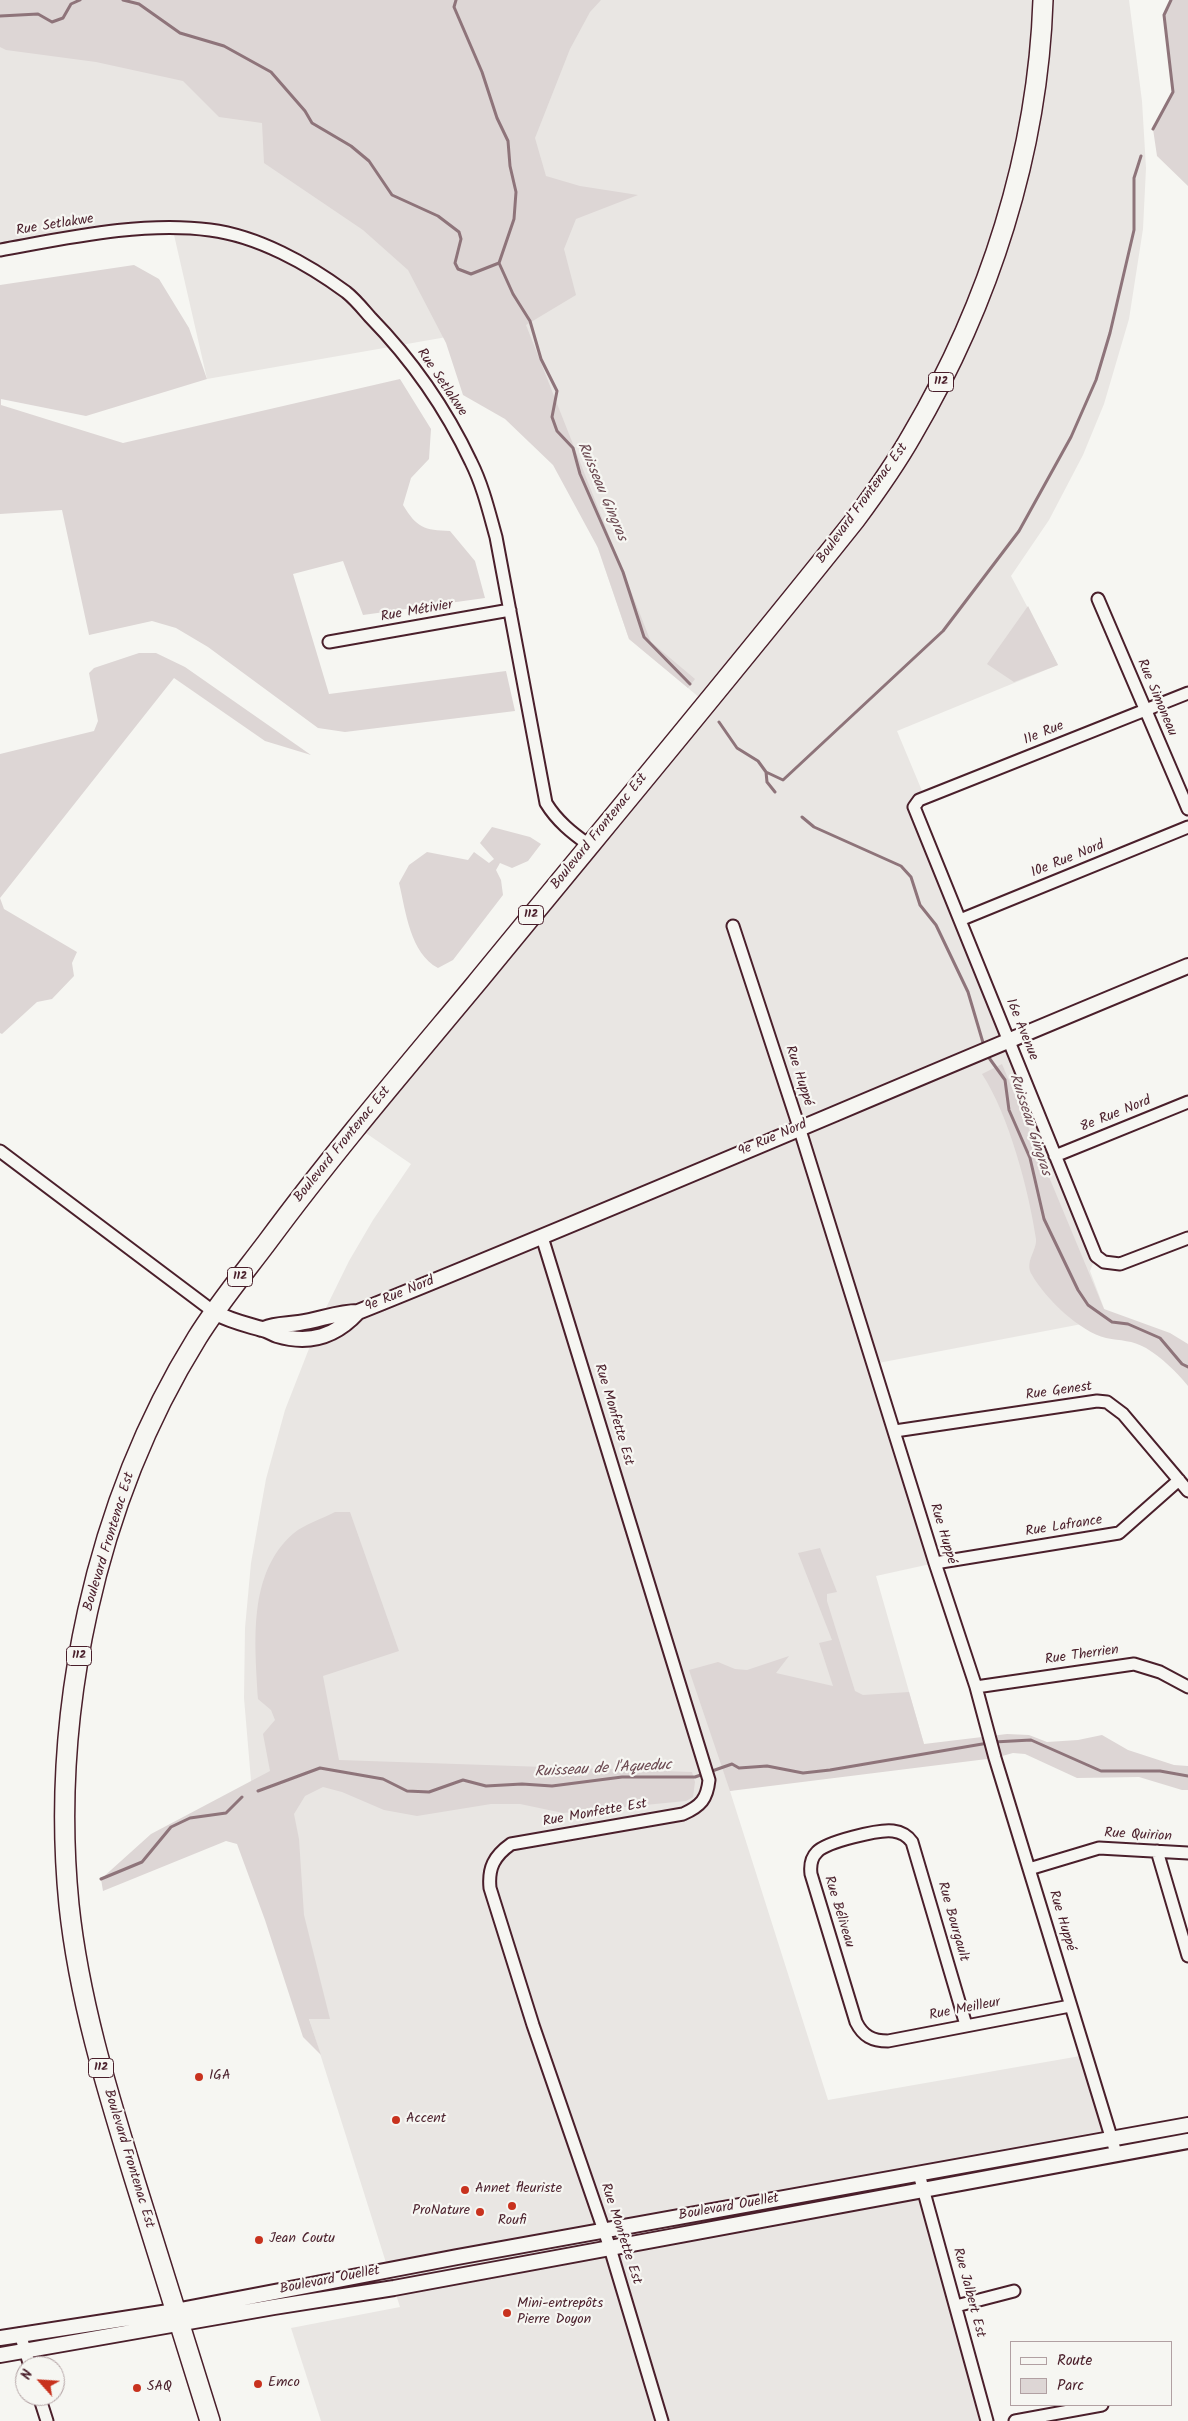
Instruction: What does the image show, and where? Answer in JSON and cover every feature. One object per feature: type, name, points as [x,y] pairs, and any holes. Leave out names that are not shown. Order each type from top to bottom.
[{"type":"main road","name":"Boulevard Frontenac Est","points":[[210,2421],[111,2107],[94,2046],[77,1964],[69,1906],[66,1857],[65,1763],[77,1669],[88,1614],[118,1508],[159,1409],[186,1358],[214,1312],[340,1148],[855,520],[912,436],[963,335],[983,287],[1019,175],[1030,123],[1037,74],[1043,0]]},
{"type":"street","name":"Rue Setlakwe","points":[[0,250],[80,236],[172,226],[212,230],[260,243],[309,268],[348,293],[390,337],[425,384],[441,406],[469,456],[486,500],[496,537],[546,803],[554,816],[572,833],[589,845]]},
{"type":"street","name":"Rue Simoneau","points":[[1098,599],[1188,809]]},
{"type":"street","name":"Rue Métivier","points":[[329,642],[510,610]]},
{"type":"street","name":"11e Rue","points":[[914,808],[919,800],[1188,693]]},
{"type":"street","name":"16e Avenue","points":[[914,808],[1096,1256],[1104,1262],[1120,1264],[1188,1238]]},
{"type":"street","name":"10e Rue Nord","points":[[960,920],[1188,827]]},
{"type":"street","name":"Rue Huppé","points":[[733,926],[895,1431],[934,1563],[976,1687],[995,1758],[1116,2153]]},
{"type":"street","name":"9e Rue Nord","points":[[0,1151],[214,1312],[238,1324],[264,1329],[292,1338],[318,1337],[345,1326],[358,1312],[542,1237],[799,1127],[1188,966]]},
{"type":"street","name":"8e Rue Nord","points":[[1055,1156],[1188,1102]]},
{"type":"street","name":"Rue Monfette Est","points":[[542,1237],[709,1780],[708,1792],[703,1803],[683,1814],[511,1844],[499,1853],[489,1874],[493,1904],[610,2248],[662,2421]]},
{"type":"street","name":"Rue Genest","points":[[895,1431],[1097,1401],[1107,1402],[1122,1414],[1188,1491]]},
{"type":"street","name":"Rue Lafrance","points":[[934,1563],[1119,1533],[1179,1480]]},
{"type":"street","name":"Rue Therrien","points":[[976,1687],[1134,1664],[1160,1672],[1188,1687]]},
{"type":"street","name":"Rue Béliveau","points":[[865,2036],[856,2022],[810,1867],[817,1852],[830,1844],[888,1830],[902,1833]]},
{"type":"street","name":"Rue Bourgault","points":[[902,1833],[912,1842],[966,2025]]},
{"type":"street","name":"Rue Quirion","points":[[1029,1869],[1099,1848],[1188,1853]]},
{"type":"street","points":[[1157,1851],[1188,1956]]},
{"type":"street","name":"Rue Meilleur","points":[[865,2036],[879,2041],[888,2041],[1070,2006]]},
{"type":"street","name":"Boulevard Ouellet","points":[[0,2355],[177,2317],[272,2300],[603,2231],[1188,2125]]},
{"type":"street","name":"Boulevard Ouellet","points":[[272,2300],[394,2288],[1188,2141]]},
{"type":"street","name":"Rue Jalbert Est","points":[[919,2174],[987,2421]]},
{"type":"street","points":[[956,2306],[1014,2291]]},
{"type":"street","name":"Boulevard Ouellet","points":[[0,2338],[20,2334],[177,2317]]},
{"type":"street","points":[[20,2334],[27,2356]]},
{"type":"street","points":[[42,2406],[47,2421]]},
{"type":"street","points":[[1015,2421],[1097,2406]]},
{"type":"shaded area","points":[[0,0],[1129,0],[1142,101],[1146,168],[1143,229],[1129,319],[1104,404],[1083,455],[1049,520],[1011,576],[1058,665],[897,731],[925,798],[915,803],[1096,1256],[1090,1271],[1108,1319],[873,1364],[935,1563],[876,1576],[924,1744],[730,1791],[828,2100],[1086,2055],[1116,2153],[924,2190],[987,2421],[321,2421],[291,2328],[400,2307],[287,1949],[253,1804],[244,1698],[245,1628],[251,1563],[266,1479],[285,1410],[321,1318],[349,1261],[373,1220],[411,1164],[357,1127],[706,703],[629,639],[521,324],[207,379],[172,226],[0,250]]},
{"type":"green space","points":[[0,0],[601,0],[590,12],[570,49],[535,138],[546,176],[580,186],[638,195],[576,219],[564,249],[576,295],[526,325],[651,642],[695,679],[688,688],[629,639],[598,548],[553,465],[505,419],[463,395],[446,343],[408,270],[363,230],[264,163],[262,123],[219,117],[183,81],[96,62],[6,50],[0,47]]},
{"type":"green space","points":[[1171,0],[1188,0],[1188,186],[1157,156],[1153,129],[1173,92],[1164,15]]},
{"type":"green space","points":[[134,265],[159,279],[189,328],[207,379],[86,416],[1,399],[1,405],[123,443],[400,379],[431,429],[429,459],[411,478],[403,505],[413,519],[422,526],[434,530],[450,531],[475,561],[485,598],[363,615],[343,561],[293,574],[329,694],[506,671],[515,711],[345,732],[318,728],[208,647],[176,628],[152,621],[89,635],[62,510],[0,514],[0,285]]},
{"type":"green space","points":[[1028,606],[1058,665],[1014,682],[987,664]]},
{"type":"green space","points":[[139,653],[156,653],[185,667],[311,755],[265,741],[174,678],[0,898],[0,754],[94,731],[98,721],[89,673],[94,668]]},
{"type":"green space","points":[[492,827],[530,837],[541,844],[528,861],[512,868],[500,863],[496,870],[501,880],[503,895],[453,960],[438,968],[421,952],[415,942],[407,919],[399,883],[409,865],[427,852],[468,860],[474,852],[489,863],[494,859],[480,843]]},
{"type":"green space","points":[[0,898],[4,909],[77,952],[72,963],[74,976],[52,999],[37,1002],[2,1034],[0,1033]]},
{"type":"green space","points":[[1002,1064],[1104,1309],[1170,1333],[1188,1344],[1188,1386],[1168,1365],[1141,1345],[1106,1338],[1085,1329],[1064,1313],[1045,1294],[1032,1275],[1029,1266],[1036,1239],[1023,1177],[1001,1110],[982,1074]]},
{"type":"green space","points":[[335,1512],[350,1512],[399,1651],[323,1676],[339,1760],[692,1772],[695,1782],[693,1797],[686,1801],[563,1813],[520,1804],[491,1804],[417,1816],[384,1810],[342,1792],[323,1787],[305,1796],[294,1814],[299,1839],[304,1915],[330,2019],[309,2019],[321,2055],[303,2037],[265,1920],[237,1844],[226,1841],[103,1891],[101,1879],[151,1834],[270,1771],[263,1734],[275,1720],[271,1710],[258,1699],[256,1633],[257,1610],[261,1589],[268,1568],[279,1549],[294,1533],[308,1524]]},
{"type":"green space","points":[[820,1548],[837,1592],[827,1594],[827,1601],[855,1691],[863,1695],[909,1692],[924,1744],[1007,1734],[1029,1735],[1047,1742],[1078,1740],[1102,1735],[1128,1750],[1174,1765],[1188,1766],[1188,1790],[1182,1790],[1139,1777],[1077,1778],[1025,1754],[1013,1753],[995,1758],[730,1791],[689,1670],[718,1662],[735,1669],[747,1670],[789,1656],[776,1673],[833,1686],[819,1643],[832,1640],[798,1553]]},
{"type":"waterway","name":"Ruisseau Gingras","points":[[0,16],[38,14],[52,22],[63,18],[71,4],[80,0]]},
{"type":"waterway","name":"Ruisseau Gingras","points":[[123,0],[139,4],[180,33],[224,46],[271,72],[305,111],[312,123],[351,146],[369,161],[392,195],[438,216],[459,232],[461,239],[455,263],[458,269],[471,274],[499,263]]},
{"type":"waterway","points":[[456,0],[454,7],[482,72],[497,118],[508,141],[510,166],[516,192],[514,219],[499,263]]},
{"type":"waterway","points":[[1153,129],[1173,92],[1164,15],[1171,0]]},
{"type":"waterway","points":[[766,772],[783,780],[943,631],[1019,531],[1071,437],[1096,380],[1110,333],[1134,230],[1134,178],[1141,156]]},
{"type":"waterway","name":"Ruisseau Gingras","points":[[499,263],[513,294],[530,321],[541,359],[557,391],[552,417],[557,431],[573,448],[580,474],[623,572],[644,637],[690,684]]},
{"type":"waterway","name":"Ruisseau Gingras","points":[[719,722],[737,748],[758,761],[766,772],[767,782],[775,792]]},
{"type":"waterway","name":"Ruisseau Gingras","points":[[802,817],[814,827],[901,866],[911,877],[920,905],[936,925],[968,992],[984,1046]]},
{"type":"waterway","name":"Ruisseau Gingras","points":[[987,1055],[1005,1080],[1009,1110],[1030,1158],[1044,1219],[1078,1290],[1088,1305],[1112,1322],[1128,1324],[1160,1338],[1182,1364],[1188,1367]]},
{"type":"waterway","name":"Ruisseau de l'Aqueduc","points":[[258,1791],[320,1768],[383,1779],[407,1791],[429,1792],[463,1780],[486,1786],[522,1784],[552,1786],[622,1777],[695,1777],[732,1764],[739,1768],[767,1766],[803,1773],[994,1742],[1031,1740],[1101,1771],[1160,1771],[1188,1776]]},
{"type":"waterway","name":"Ruisseau de l'Aqueduc","points":[[101,1879],[142,1862],[171,1827],[190,1818],[226,1813],[242,1797]]},
{"type":"place","name":"IGA","points":[[199,2077]]},
{"type":"place","name":"Accent","points":[[396,2120]]},
{"type":"place","name":"Annet fleuriste","points":[[465,2190]]},
{"type":"place","name":"Roufi","points":[[512,2206]]},
{"type":"place","name":"ProNature","points":[[480,2212]]},
{"type":"place","name":"Jean Coutu","points":[[259,2240]]},
{"type":"place","name":"Mini-entrepôts Pierre Doyon","points":[[507,2313]]},
{"type":"place","name":"Emco","points":[[258,2384]]},
{"type":"place","name":"SAQ","points":[[137,2388]]}]
